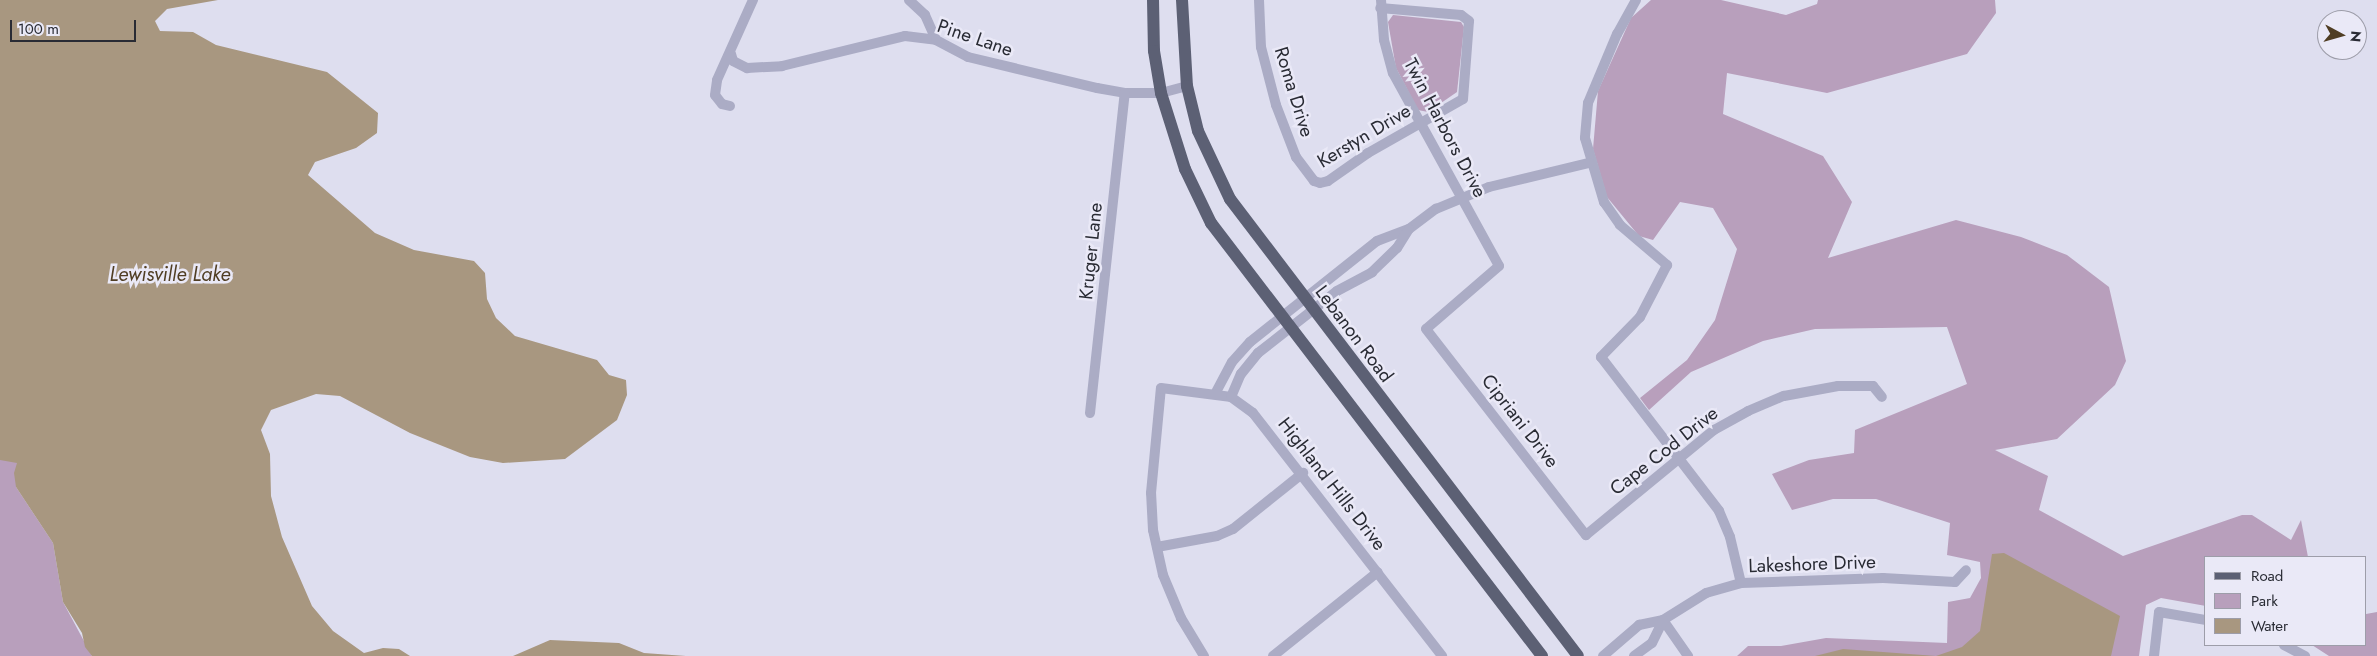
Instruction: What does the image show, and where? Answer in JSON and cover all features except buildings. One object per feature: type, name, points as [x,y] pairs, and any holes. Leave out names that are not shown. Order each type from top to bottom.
[{"type":"main road","points":[[1153,0],[1154,50],[1161,93],[1185,169],[1211,223],[1542,656]]},
{"type":"main road","name":"Lebanon Road","points":[[1182,0],[1186,86],[1198,131],[1230,199],[1312,311],[1578,656]]},
{"type":"street","points":[[730,106],[722,104],[715,92],[753,0]]},
{"type":"street","points":[[909,0],[926,15],[936,40]]},
{"type":"street","name":"Roma Drive","points":[[1259,0],[1261,47],[1276,104],[1296,157],[1314,181],[1320,183]]},
{"type":"street","points":[[1636,0],[1617,34],[1588,103],[1585,138],[1589,163],[1604,202],[1620,225],[1667,265],[1640,317],[1601,356],[1719,511],[1730,538],[1741,583]]},
{"type":"street","name":"Kerstyn Drive","points":[[1320,183],[1328,181],[1463,99],[1469,21],[1461,15],[1380,4]]},
{"type":"street","name":"Twin Harbors Drive","points":[[1380,4],[1393,72],[1419,124],[1462,197],[1499,266],[1426,329]]},
{"type":"street","name":"Pine Lane","points":[[731,54],[740,66],[759,68],[782,66],[891,37],[936,40],[968,57],[1019,72],[1126,93],[1161,93],[1186,86]]},
{"type":"street","name":"Kruger Lane","points":[[1090,413],[1126,93]]},
{"type":"street","points":[[1215,394],[1232,362],[1281,316],[1377,241],[1409,229],[1462,197],[1589,163]]},
{"type":"street","points":[[1204,656],[1181,618],[1163,575],[1157,547],[1151,493],[1161,388],[1232,397],[1242,374],[1258,354],[1291,330],[1312,311],[1372,272],[1397,248],[1409,229]]},
{"type":"street","name":"Cipriani Drive","points":[[1426,329],[1586,535]]},
{"type":"street","name":"Cape Cod Drive","points":[[1586,535],[1714,430],[1784,396],[1838,386],[1873,386],[1882,397]]},
{"type":"street","name":"Highland Hills Drive","points":[[1232,397],[1268,429],[1442,656]]},
{"type":"street","points":[[1157,547],[1217,536],[1234,529],[1303,474]]},
{"type":"street","name":"Lakeshore Drive","points":[[1603,656],[1639,625],[1663,620],[1706,593],[1741,583],[1883,578],[1955,582],[1966,570]]},
{"type":"street","points":[[1273,656],[1378,572]]},
{"type":"street","points":[[2154,656],[2159,612],[2204,620]]},
{"type":"street","points":[[1634,656],[1652,642],[1663,620],[1688,656]]},
{"type":"street","points":[[2286,646],[2305,656]]},
{"type":"green space","points":[[1651,0],[1721,0],[1786,15],[1817,4],[1818,0],[1995,0],[1996,13],[1967,54],[1827,93],[1727,73],[1723,114],[1823,156],[1852,202],[1828,258],[1956,220],[2021,237],[2067,255],[2109,287],[2126,361],[2115,385],[2057,439],[1995,450],[2048,476],[2039,510],[2123,556],[2242,515],[2252,515],[2291,540],[2301,520],[2308,556],[2204,556],[2204,606],[2161,598],[2146,605],[2139,656],[1737,656],[1748,646],[1781,646],[1826,638],[1947,643],[1948,602],[1970,598],[1981,578],[1980,562],[1947,555],[1950,523],[1876,499],[1833,499],[1792,510],[1772,474],[1809,460],[1854,453],[1855,430],[1967,384],[1947,327],[1815,329],[1763,341],[1691,372],[1649,410],[1640,398],[1687,360],[1715,320],[1737,249],[1713,208],[1680,202],[1653,240],[1639,236],[1607,197],[1593,149],[1598,91],[1631,18]]},
{"type":"green space","points":[[1393,15],[1461,22],[1464,27],[1457,92],[1428,112],[1418,110],[1396,68],[1388,22]]},
{"type":"green space","points":[[12,459],[18,463],[16,487],[53,543],[63,602],[92,656],[0,656],[0,460]]},
{"type":"green space","points":[[2377,612],[2377,656],[2329,656],[2314,646],[2367,646],[2367,614]]},
{"type":"water","name":"Lewisville Lake","points":[[0,0],[218,0],[167,9],[155,21],[160,31],[193,32],[216,45],[327,72],[378,113],[377,133],[356,148],[315,162],[308,175],[375,233],[414,250],[474,261],[485,273],[487,299],[496,318],[515,336],[597,360],[609,375],[626,380],[627,395],[617,420],[565,459],[503,463],[470,457],[410,433],[340,396],[316,394],[271,410],[261,430],[270,454],[271,496],[282,537],[312,606],[333,631],[364,653],[383,648],[399,649],[410,656],[92,656],[85,647],[82,633],[63,602],[53,543],[16,487],[14,473],[17,463],[0,460]]},
{"type":"water","points":[[2004,553],[2120,616],[2111,656],[1936,656],[1962,647],[1980,631],[1992,554]]},
{"type":"water","points":[[550,640],[619,643],[644,653],[686,656],[513,656]]},
{"type":"water","points":[[1843,649],[1936,656],[1815,656]]}]
